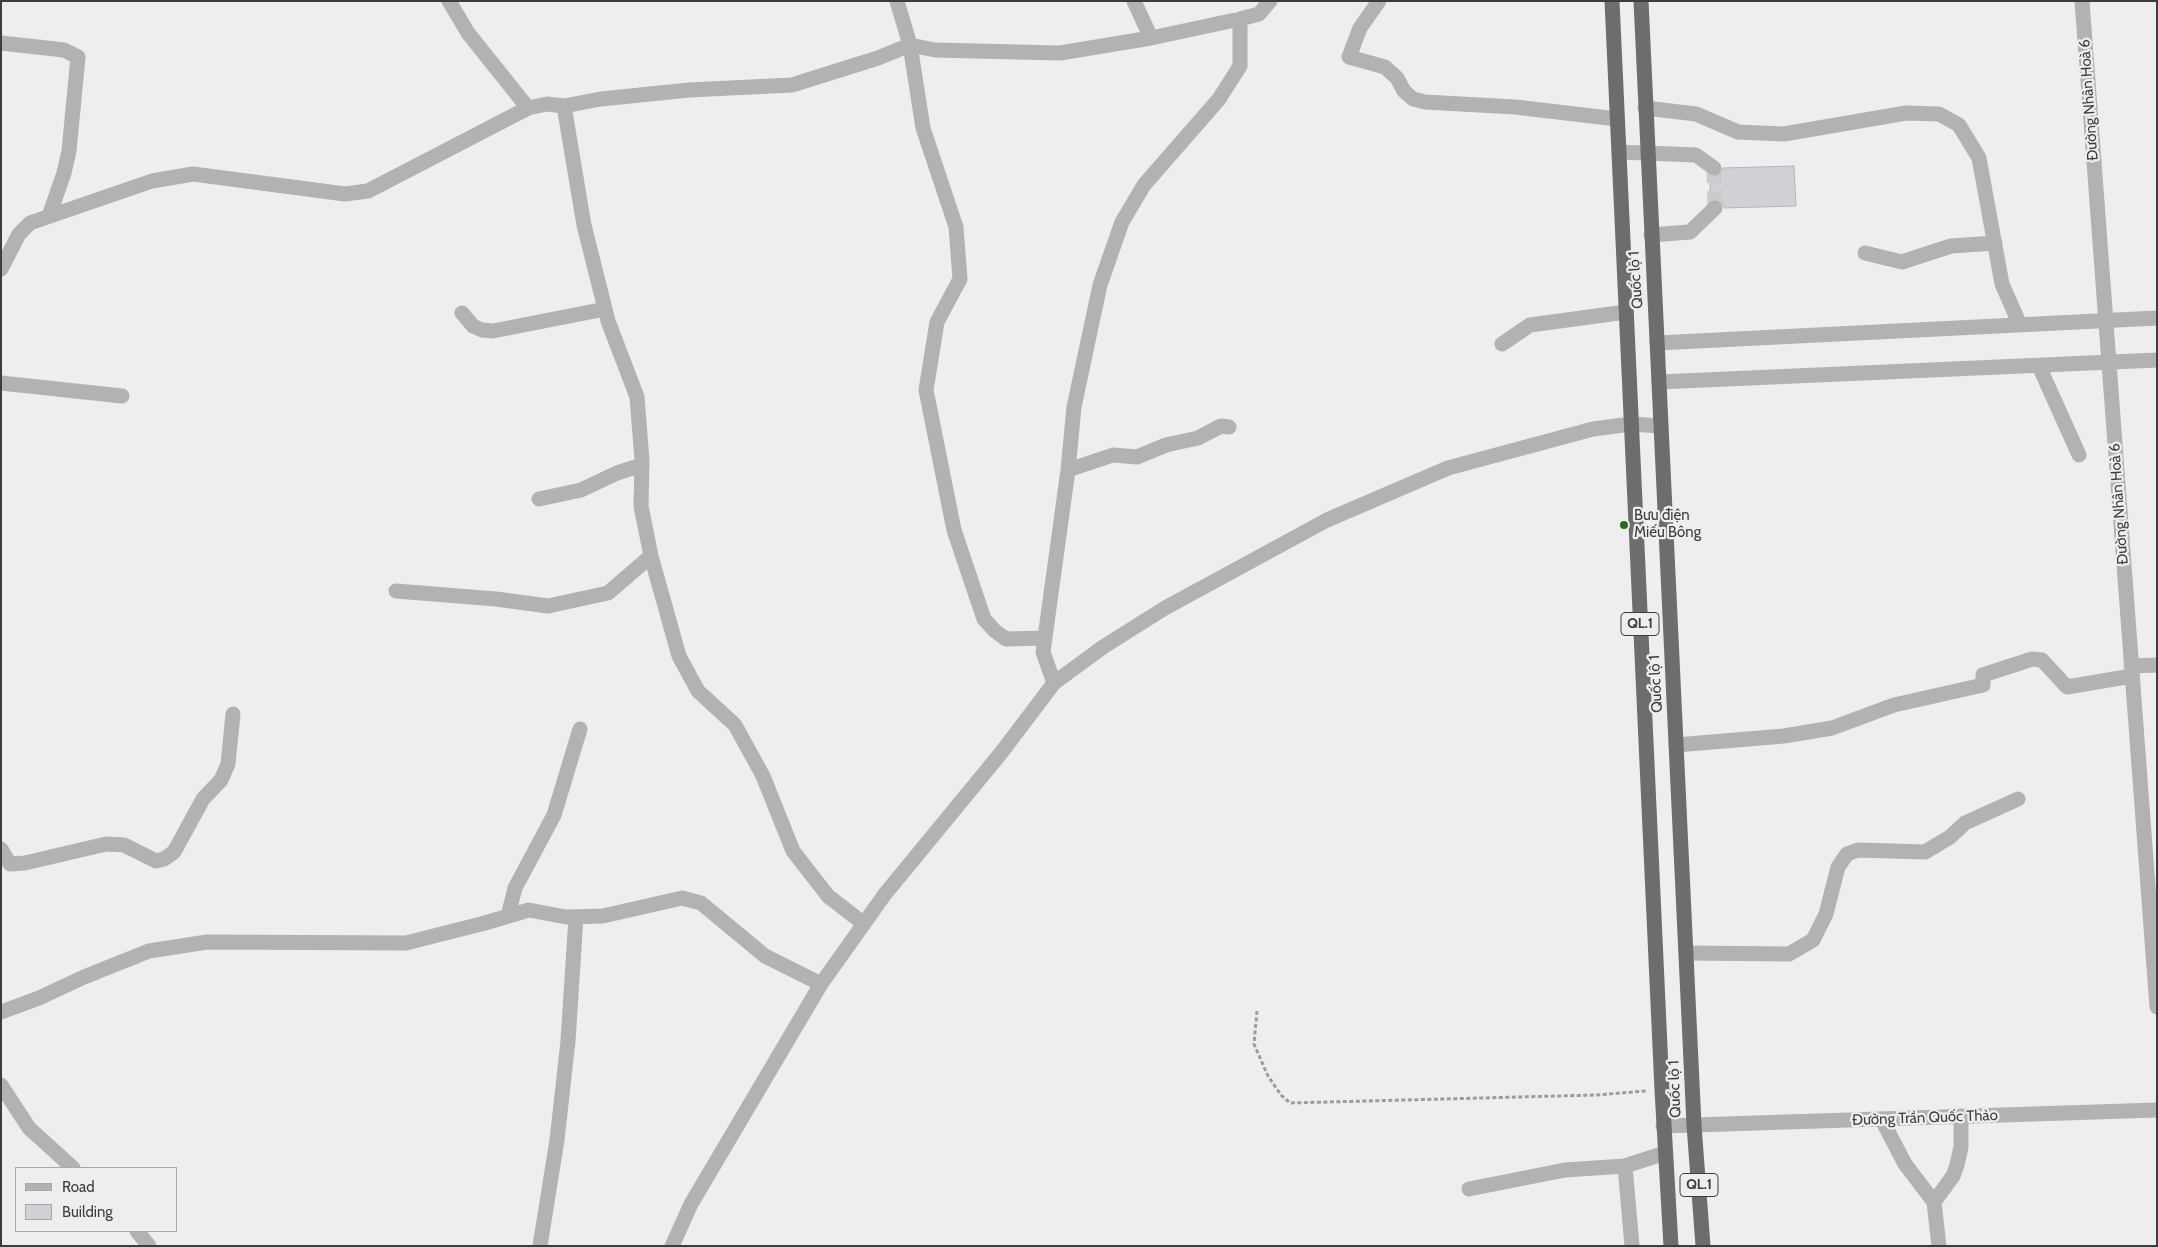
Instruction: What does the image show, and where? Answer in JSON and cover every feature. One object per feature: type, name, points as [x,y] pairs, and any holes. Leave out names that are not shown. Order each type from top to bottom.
[{"type":"highway","name":"Quốc lộ 1","points":[[1612,1],[1662,1090],[1671,1246]]},
{"type":"highway","name":"Quốc lộ 1","points":[[1640,1],[1694,1125],[1703,1246]]},
{"type":"street","points":[[449,1],[468,33],[528,108]]},
{"type":"street","points":[[897,1],[910,45],[923,128],[956,227],[960,279],[937,322],[926,390],[954,530],[984,619],[1006,639],[1045,638]]},
{"type":"street","points":[[1134,1],[1151,38]]},
{"type":"street","points":[[1,269],[18,234],[30,223],[152,181],[193,174],[345,194],[368,191],[528,108],[547,104],[564,106],[601,99],[689,90],[792,85],[878,58],[910,45],[935,50],[1060,52],[1151,38],[1240,19],[1259,14],[1270,1]]},
{"type":"street","points":[[1379,1],[1360,28],[1349,58],[1385,67],[1397,78],[1404,90],[1413,99],[1425,102],[1515,107],[1617,119]]},
{"type":"street","name":"Đường Nhân Hoà 6","points":[[2082,1],[2157,1007]]},
{"type":"street","points":[[1054,683],[1043,652],[1068,470],[1074,407],[1100,285],[1122,222],[1144,185],[1219,99],[1240,66],[1240,19]]},
{"type":"street","points":[[1,43],[64,50],[78,57],[69,150],[64,173],[49,216]]},
{"type":"street","points":[[564,106],[584,225],[605,310],[637,397],[642,465],[641,506],[652,556],[679,656],[698,691],[735,725],[763,776],[793,851],[828,896],[864,924]]},
{"type":"street","points":[[1645,108],[1696,114],[1738,132],[1784,134],[1906,113],[1939,114],[1959,125],[1979,158],[2002,284],[2020,325]]},
{"type":"street","points":[[1619,152],[1696,155],[1714,168]]},
{"type":"street","points":[[1651,235],[1690,232],[1715,208]]},
{"type":"street","points":[[1865,253],[1902,262],[1951,246],[1995,243]]},
{"type":"street","points":[[462,313],[473,326],[482,330],[493,331],[605,310]]},
{"type":"street","points":[[1502,344],[1530,325],[1626,312]]},
{"type":"street","points":[[1657,344],[2157,318]]},
{"type":"street","points":[[1659,382],[2157,360]]},
{"type":"street","points":[[2039,366],[2079,455]]},
{"type":"street","points":[[1,383],[122,396]]},
{"type":"street","points":[[672,1246],[691,1204],[821,984],[885,894],[1001,753],[1054,683],[1103,647],[1165,608],[1327,520],[1448,468],[1593,429],[1631,424],[1660,426]]},
{"type":"street","points":[[1068,470],[1113,455],[1137,457],[1166,445],[1198,438],[1221,426],[1229,427]]},
{"type":"street","points":[[539,499],[581,490],[617,473],[642,465]]},
{"type":"street","points":[[396,592],[496,599],[548,606],[608,593],[652,556]]},
{"type":"street","points":[[1676,745],[1784,736],[1832,728],[1894,705],[1983,685],[1983,675],[2032,659],[2042,660],[2067,687],[2157,665]]},
{"type":"street","points":[[1,849],[10,864],[34,861],[106,844],[124,845],[156,860],[164,859],[174,852],[203,799],[221,780],[228,764],[233,714]]},
{"type":"street","points":[[508,916],[519,880],[554,815],[580,729]]},
{"type":"street","points":[[1686,953],[1789,954],[1813,940],[1826,914],[1838,867],[1846,854],[1858,850],[1925,852],[1950,837],[1965,823],[2018,799]]},
{"type":"street","points":[[1,1012],[40,998],[84,977],[149,951],[207,942],[406,943],[529,910],[566,917],[603,916],[682,898],[701,903],[765,956],[821,984]]},
{"type":"street","points":[[540,1246],[558,1131],[568,1041],[576,917]]},
{"type":"street","points":[[1,1084],[29,1128],[73,1167]]},
{"type":"street","name":"Đường Trần Quốc Thảo","points":[[1664,1126],[2157,1110]]},
{"type":"street","points":[[1934,1202],[1953,1176],[1957,1165],[1961,1147],[1961,1116]]},
{"type":"street","points":[[1882,1120],[1905,1164],[1934,1202],[1939,1246]]},
{"type":"street","points":[[1469,1189],[1565,1170],[1625,1166],[1665,1153]]},
{"type":"street","points":[[1625,1166],[1632,1246]]},
{"type":"street","points":[[138,1232],[148,1246]]},
{"type":"path","points":[[1257,1011],[1254,1044],[1268,1076],[1280,1095],[1290,1103],[1596,1095],[1662,1090]]},
{"type":"building","points":[[1794,166],[1796,206],[1724,208],[1722,202],[1718,199],[1710,200],[1710,176],[1718,176],[1723,168]]},
{"type":"tunnel","points":[[1714,168],[1715,208]]},
{"type":"place","name":"Bưu điện Miếu Bông","points":[[1624,525]]}]
